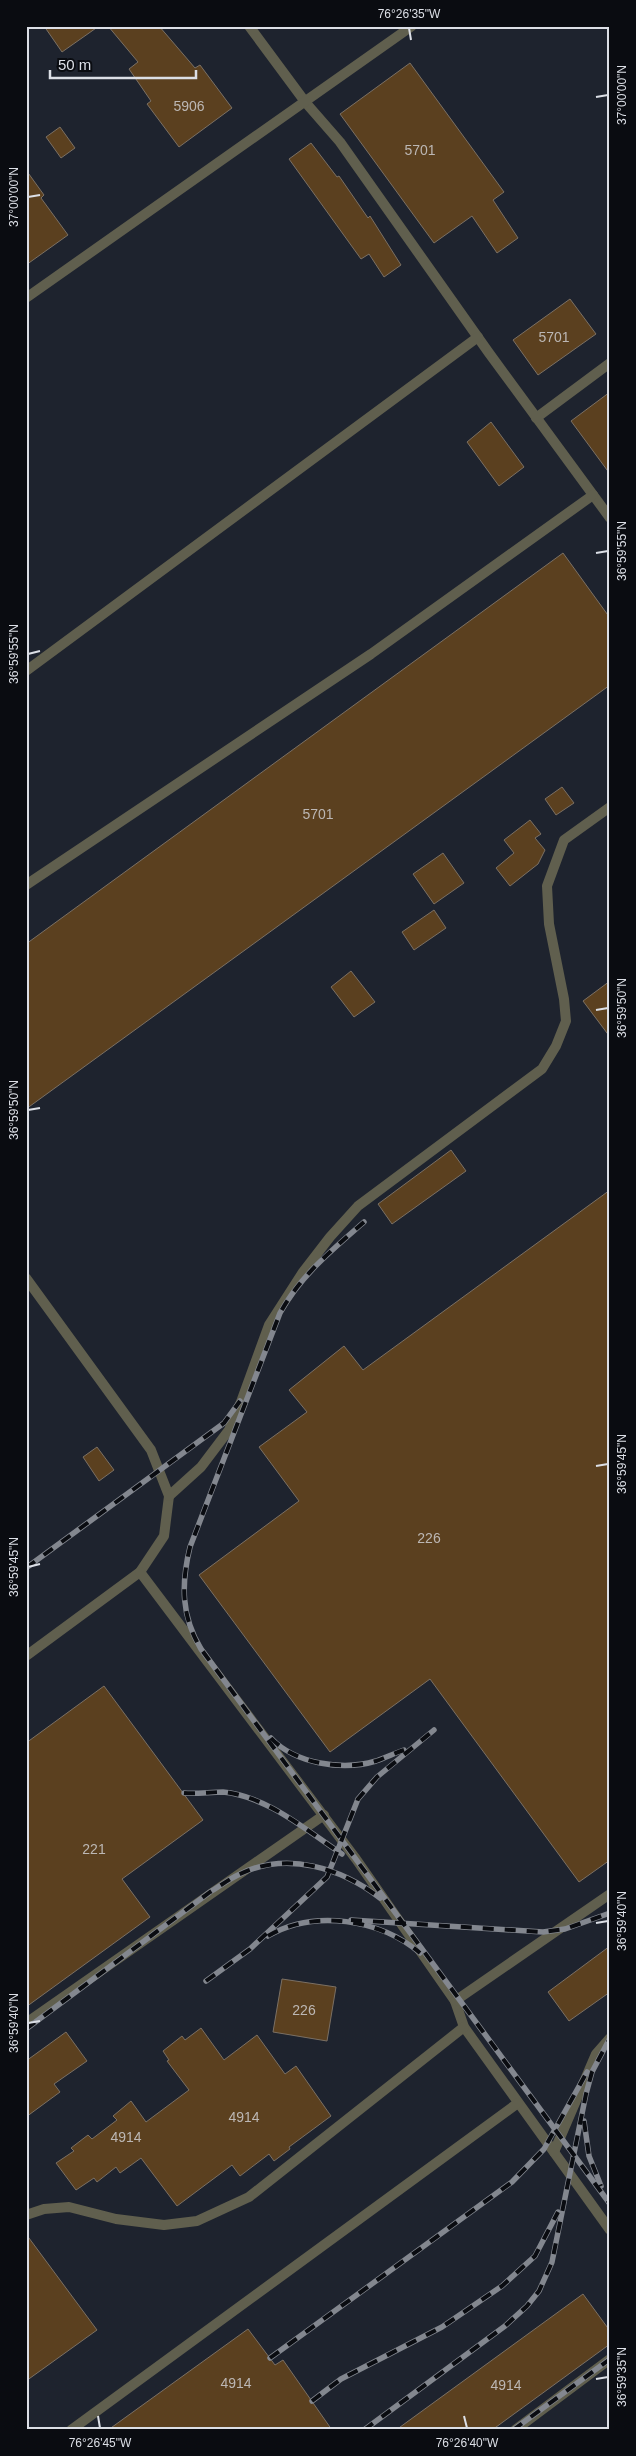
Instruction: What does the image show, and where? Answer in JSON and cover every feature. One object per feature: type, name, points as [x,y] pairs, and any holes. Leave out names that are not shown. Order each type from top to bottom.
[{"type":"lane","points":[[249,26],[306,103],[340,142],[536,418],[610,518]]},
{"type":"lane","points":[[26,298],[306,103],[412,26]]},
{"type":"lane","points":[[26,671],[478,337]]},
{"type":"lane","points":[[536,418],[610,363]]},
{"type":"lane","points":[[26,885],[371,654],[593,495]]},
{"type":"lane","points":[[169,1496],[201,1467],[229,1430],[242,1402],[269,1325],[302,1272],[330,1237],[358,1206],[542,1069],[556,1046],[566,1020],[564,999],[549,924],[547,886],[564,840],[610,807]]},
{"type":"lane","points":[[26,1278],[152,1450],[169,1496],[164,1536],[140,1572],[26,1656]]},
{"type":"lane","points":[[140,1572],[324,1816],[455,2001],[464,2027],[610,2230]]},
{"type":"lane","points":[[26,2023],[324,1816]]},
{"type":"lane","points":[[455,2001],[610,1894]]},
{"type":"lane","points":[[26,2215],[44,2209],[69,2207],[116,2219],[164,2225],[197,2221],[249,2197],[464,2027]]},
{"type":"lane","points":[[554,2152],[596,2054],[610,2038]]},
{"type":"lane","points":[[71,2430],[518,2103]]},
{"type":"lane","points":[[515,2430],[610,2360]]},
{"type":"building","points":[[44,26],[99,26],[62,52]]},
{"type":"building","points":[[108,26],[159,26],[195,68],[200,65],[232,108],[179,147],[147,104],[151,101],[129,69],[138,62]]},
{"type":"building","points":[[410,63],[504,192],[493,200],[518,238],[497,253],[472,216],[434,243],[340,114]]},
{"type":"building","points":[[60,127],[75,148],[61,158],[46,137]]},
{"type":"building","points":[[311,143],[337,177],[339,176],[368,218],[370,216],[401,265],[384,277],[369,254],[361,259],[289,159]]},
{"type":"building","points":[[26,170],[44,195],[41,198],[68,235],[26,265]]},
{"type":"building","points":[[570,299],[596,334],[538,375],[513,340]]},
{"type":"building","points":[[610,392],[610,474],[571,421]]},
{"type":"building","points":[[491,422],[524,467],[499,486],[467,442]]},
{"type":"building","points":[[563,553],[610,618],[610,685],[26,1109],[26,944]]},
{"type":"building","points":[[562,787],[574,803],[556,815],[545,799]]},
{"type":"building","points":[[530,820],[541,834],[535,838],[545,850],[538,864],[510,886],[496,868],[514,853],[504,840]]},
{"type":"building","points":[[443,853],[464,883],[434,904],[413,874]]},
{"type":"building","points":[[434,910],[446,928],[414,950],[402,932]]},
{"type":"building","points":[[351,971],[375,1002],[354,1017],[331,987]]},
{"type":"building","points":[[610,981],[610,1037],[583,1001]]},
{"type":"building","points":[[451,1150],[466,1171],[392,1224],[378,1204]]},
{"type":"building","points":[[610,1190],[610,1860],[579,1882],[430,1679],[330,1752],[199,1575],[299,1501],[259,1447],[307,1412],[289,1390],[344,1346],[363,1370]]},
{"type":"building","points":[[97,1447],[114,1470],[99,1481],[83,1457]]},
{"type":"building","points":[[104,1686],[203,1820],[122,1879],[150,1917],[26,2007],[26,1743]]},
{"type":"building","points":[[610,1946],[610,1992],[569,2021],[548,1992]]},
{"type":"building","points":[[282,1979],[336,1987],[327,2041],[273,2032]]},
{"type":"building","points":[[201,2028],[224,2060],[257,2035],[285,2074],[296,2066],[331,2116],[289,2147],[290,2149],[274,2161],[269,2154],[240,2176],[232,2165],[177,2206],[141,2158],[120,2173],[116,2167],[97,2182],[94,2178],[76,2190],[56,2163],[74,2151],[71,2148],[88,2135],[92,2139],[117,2120],[113,2116],[131,2101],[146,2122],[189,2090],[167,2061],[169,2060],[163,2051],[182,2036],[185,2040]]},
{"type":"building","points":[[66,2032],[87,2061],[54,2084],[60,2092],[26,2117],[26,2061]]},
{"type":"building","points":[[26,2234],[97,2330],[26,2381]]},
{"type":"building","points":[[583,2294],[610,2331],[610,2344],[492,2430],[396,2430]]},
{"type":"building","points":[[248,2329],[275,2365],[283,2360],[332,2430],[108,2430]]},
{"type":"railway","points":[[364,1222],[307,1275],[288,1299],[280,1313],[190,1547],[184,1587],[186,1612],[194,1637],[201,1649],[610,2204]]},
{"type":"railway","points":[[26,1568],[224,1423],[240,1401]]},
{"type":"railway","points":[[206,1981],[250,1949],[327,1877],[358,1799],[377,1777],[434,1730]]},
{"type":"railway","points":[[271,1738],[293,1754],[320,1763],[335,1765],[363,1764],[404,1750]]},
{"type":"railway","points":[[184,1793],[223,1792],[255,1800],[301,1825],[342,1854]]},
{"type":"railway","points":[[26,2029],[210,1892],[236,1876],[258,1867],[276,1864],[313,1866],[348,1878],[380,1898]]},
{"type":"railway","points":[[351,1920],[543,1932],[565,1929],[610,1913]]},
{"type":"railway","points":[[268,1936],[306,1922],[346,1922],[386,1932],[404,1941],[420,1953]]},
{"type":"railway","points":[[364,2430],[505,2326],[527,2306],[539,2291],[552,2262],[592,2072],[610,2038]]},
{"type":"railway","points":[[270,2358],[512,2182],[544,2149],[587,2072]]},
{"type":"railway","points":[[584,2121],[589,2156],[601,2186]]},
{"type":"railway","points":[[312,2401],[341,2379],[442,2327],[502,2286],[535,2256],[558,2212]]},
{"type":"railway","points":[[513,2430],[610,2359]]}]
